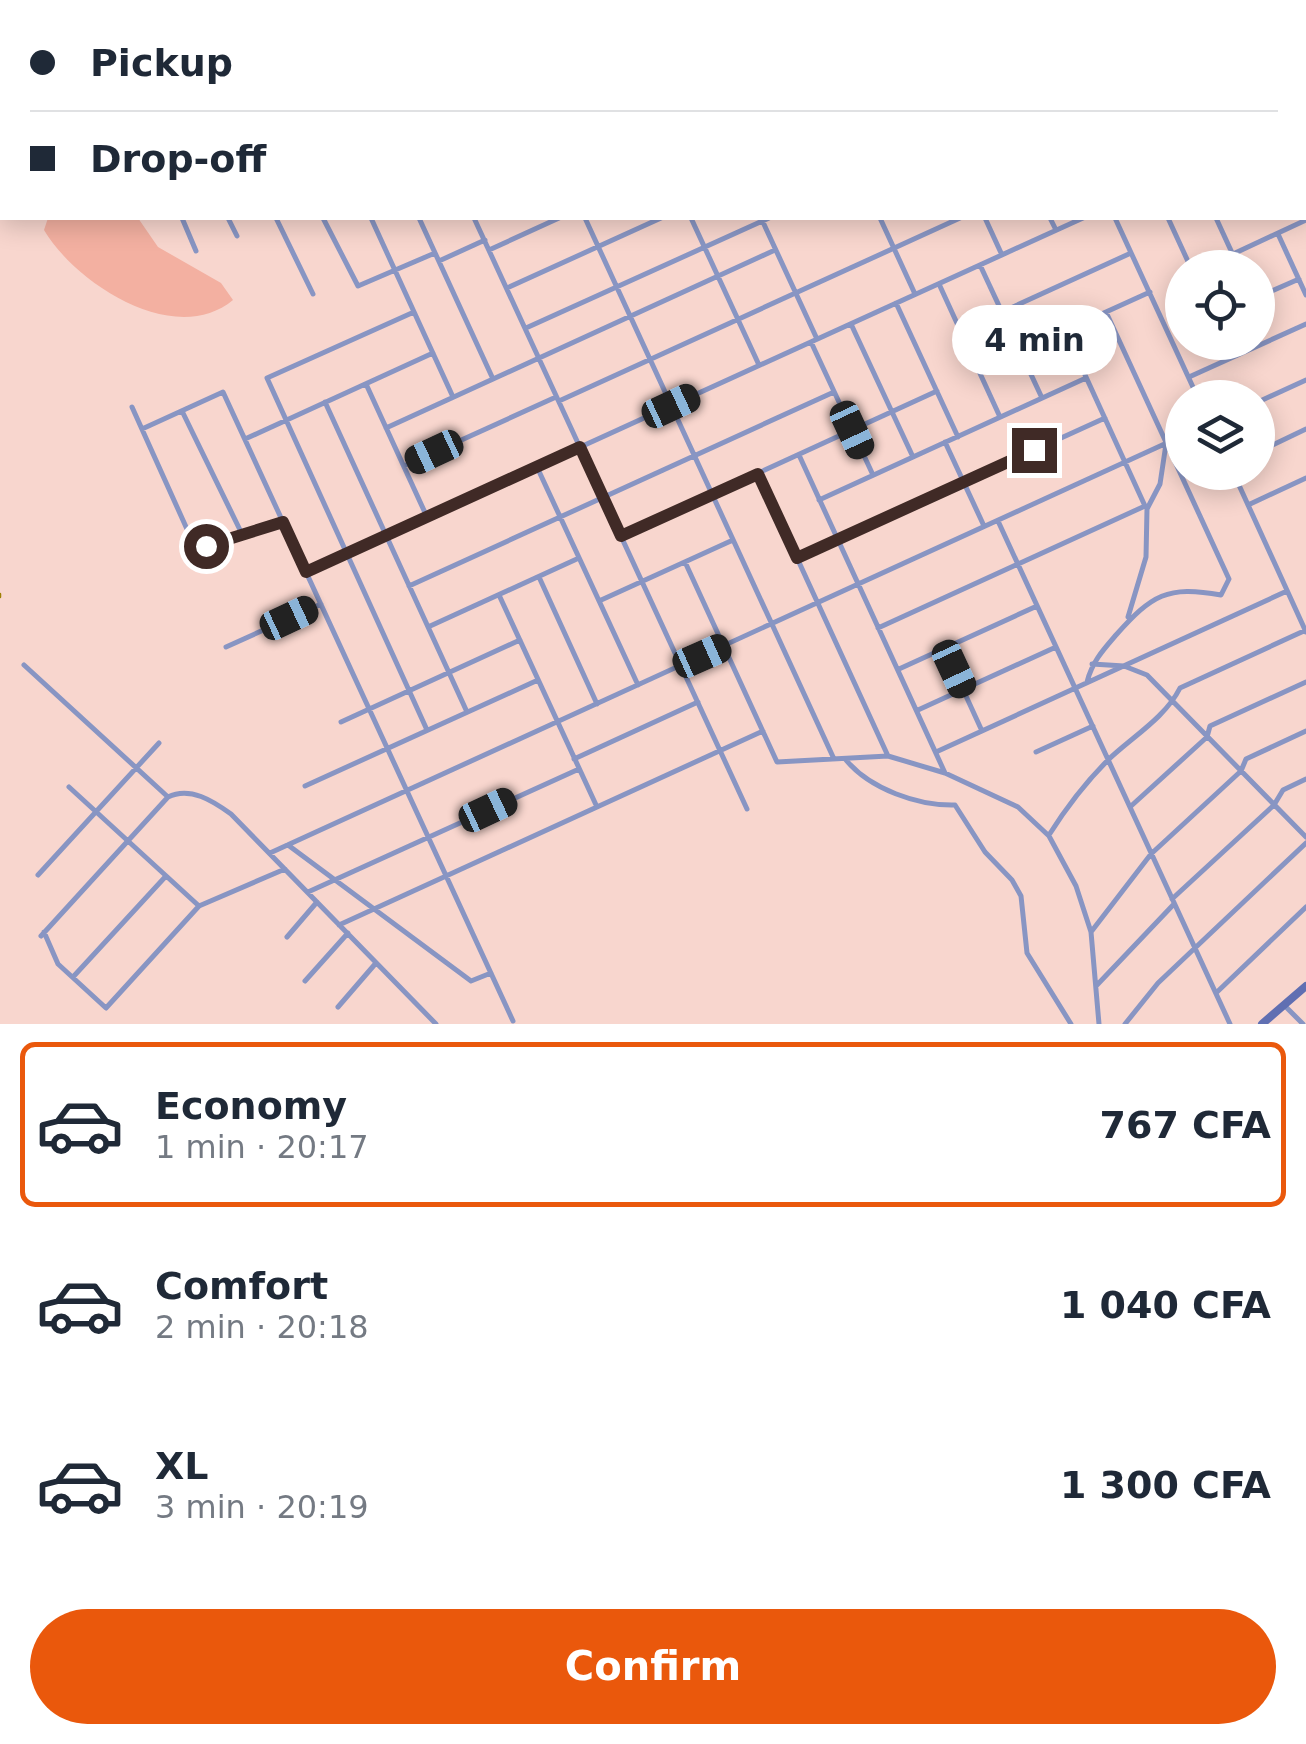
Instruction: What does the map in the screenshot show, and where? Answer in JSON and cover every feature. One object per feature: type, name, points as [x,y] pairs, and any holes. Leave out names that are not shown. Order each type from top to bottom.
[{"type":"main road","points":[[1262,1024],[1306,986]]},
{"type":"street","points":[[183,220],[196,251]]},
{"type":"street","points":[[229,220],[237,236]]},
{"type":"street","points":[[277,220],[313,294]]},
{"type":"street","points":[[324,220],[354,284],[366,284],[435,253]]},
{"type":"street","points":[[371,220],[453,397]]},
{"type":"street","points":[[420,220],[493,379]]},
{"type":"street","points":[[475,220],[746,809]]},
{"type":"street","points":[[489,250],[555,220]]},
{"type":"street","points":[[585,220],[834,759]]},
{"type":"street","points":[[507,288],[657,220]]},
{"type":"street","points":[[692,220],[759,366]]},
{"type":"street","points":[[526,328],[760,220]]},
{"type":"street","points":[[765,220],[834,392],[873,476]]},
{"type":"street","points":[[881,220],[915,294]]},
{"type":"street","points":[[404,466],[956,220]]},
{"type":"street","points":[[985,220],[1002,255]]},
{"type":"street","points":[[1051,220],[1056,230]]},
{"type":"street","points":[[306,572],[1078,220]]},
{"type":"street","points":[[1116,220],[1165,326]]},
{"type":"street","points":[[1169,220],[1183,250]]},
{"type":"street","points":[[1217,220],[1230,250]]},
{"type":"street","points":[[1241,250],[1306,220]]},
{"type":"street","points":[[1278,233],[1306,294]]},
{"type":"street","points":[[439,261],[485,240]]},
{"type":"street","points":[[386,428],[776,250]]},
{"type":"street","points":[[1002,312],[1131,252]]},
{"type":"street","points":[[980,264],[1042,398]]},
{"type":"street","points":[[1275,290],[1299,279]]},
{"type":"street","points":[[939,283],[1000,417]]},
{"type":"street","points":[[1020,352],[1150,292]]},
{"type":"street","points":[[896,303],[958,436]]},
{"type":"street","points":[[414,312],[271,375],[268,382],[427,730]]},
{"type":"street","points":[[1106,312],[1165,442]]},
{"type":"street","points":[[851,324],[913,457]]},
{"type":"street","points":[[1180,360],[1189,378],[1306,324]]},
{"type":"street","points":[[878,628],[1146,506],[1065,331]]},
{"type":"street","points":[[245,439],[433,353]]},
{"type":"street","points":[[819,500],[1086,378]]},
{"type":"street","points":[[1275,394],[1306,380]]},
{"type":"street","points":[[366,384],[428,517]]},
{"type":"street","points":[[142,429],[223,392],[513,1021]]},
{"type":"street","points":[[409,586],[834,392]]},
{"type":"street","points":[[621,536],[937,392]]},
{"type":"street","points":[[325,402],[468,712]]},
{"type":"street","points":[[132,407],[195,542],[230,542],[242,532],[266,530],[283,522]]},
{"type":"street","points":[[182,411],[242,532]]},
{"type":"street","points":[[797,558],[1105,418]]},
{"type":"street","points":[[1275,444],[1306,430]]},
{"type":"street","points":[[946,442],[984,527]]},
{"type":"street","points":[[270,853],[1165,444]]},
{"type":"street","points":[[1126,624],[1146,557],[1147,509],[1160,484],[1165,451]]},
{"type":"street","points":[[798,455],[945,773]]},
{"type":"street","points":[[537,467],[638,685]]},
{"type":"street","points":[[758,474],[888,756]]},
{"type":"street","points":[[1248,505],[1306,478]]},
{"type":"street","points":[[1087,682],[1092,664],[1139,606],[1185,589],[1221,595],[1229,579],[1187,490]]},
{"type":"street","points":[[1049,836],[1066,807],[1108,760],[1173,702],[1180,688],[1306,631],[1241,490]]},
{"type":"street","points":[[998,521],[1230,1024]]},
{"type":"street","points":[[599,601],[733,540]]},
{"type":"street","points":[[428,628],[579,558]]},
{"type":"street","points":[[685,562],[777,762],[888,756],[945,773],[1018,807],[1049,836],[1076,886],[1091,932],[1099,1024]]},
{"type":"street","points":[[539,577],[597,704]]},
{"type":"street","points":[[936,752],[1287,591]]},
{"type":"street","points":[[499,595],[596,807]]},
{"type":"street","points":[[226,647],[321,604]]},
{"type":"street","points":[[898,670],[1037,606]]},
{"type":"street","points":[[341,722],[520,640]]},
{"type":"street","points":[[916,711],[1056,647]]},
{"type":"street","points":[[944,648],[982,731]]},
{"type":"street","points":[[1092,664],[1124,666],[1147,675],[1306,840],[1194,947],[1124,1024]]},
{"type":"street","points":[[24,666],[168,797]]},
{"type":"street","points":[[305,786],[538,680]]},
{"type":"street","points":[[1130,807],[1207,737],[1210,726],[1306,682]]},
{"type":"street","points":[[574,759],[698,702]]},
{"type":"street","points":[[1036,752],[1092,726]]},
{"type":"street","points":[[340,925],[763,731]]},
{"type":"street","points":[[1091,932],[1151,854],[1241,771],[1246,759],[1306,732]]},
{"type":"street","points":[[38,874],[159,743]]},
{"type":"street","points":[[845,759],[856,772],[924,806],[955,805],[1021,896],[1027,952],[1072,1024]]},
{"type":"street","points":[[308,892],[579,768]]},
{"type":"street","points":[[1097,986],[1173,902],[1274,805],[1283,790],[1306,779]]},
{"type":"street","points":[[69,787],[199,906]]},
{"type":"street","points":[[285,870],[199,906],[106,1008],[58,964],[43,934],[168,797],[179,792],[212,800],[270,853],[436,1024]]},
{"type":"street","points":[[288,845],[472,981],[491,973]]},
{"type":"street","points":[[73,978],[166,876]]},
{"type":"street","points":[[287,937],[317,902]]},
{"type":"street","points":[[1216,993],[1306,907]]},
{"type":"street","points":[[305,981],[348,933]]},
{"type":"street","points":[[338,1007],[376,963]]},
{"type":"street","points":[[1283,1004],[1304,1024]]},
{"type":"shaded area","points":[[47,220],[139,220],[158,247],[221,283],[233,300],[210,313],[184,317],[156,313],[129,303],[79,270],[44,230]]},
{"type":"route","points":[[206,546],[230,542],[242,532],[266,530],[283,522],[306,572],[580,447],[621,536],[758,474],[797,558],[1034,450]]}]
